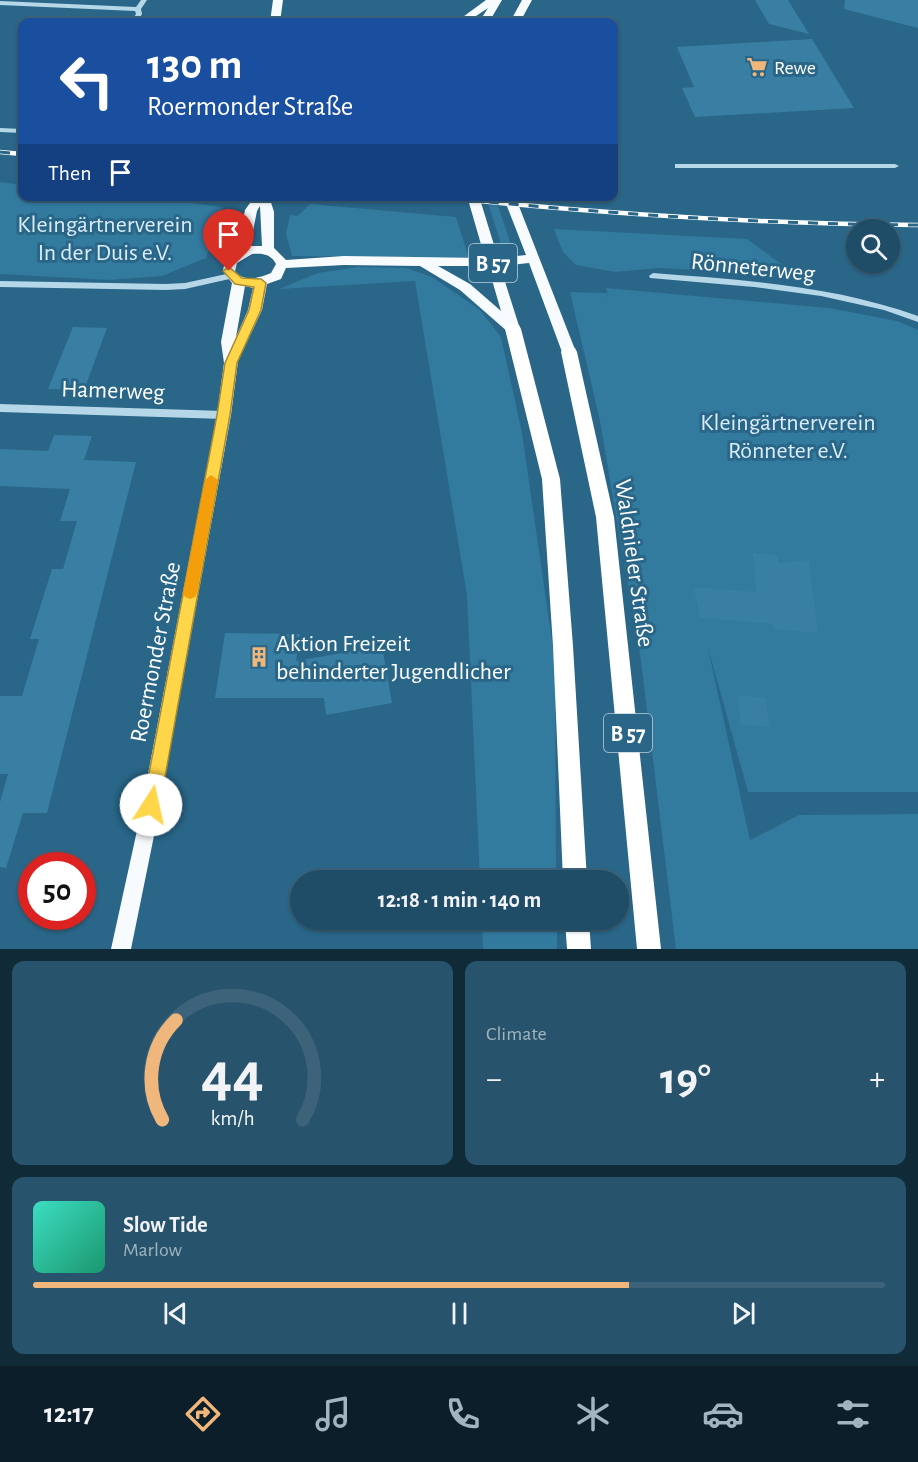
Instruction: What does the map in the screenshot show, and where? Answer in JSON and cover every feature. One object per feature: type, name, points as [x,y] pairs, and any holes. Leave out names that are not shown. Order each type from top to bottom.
[{"type":"highway","name":"B 57","points":[[513,329],[551,479],[563,646],[574,870]]},
{"type":"highway","name":"Waldnieler Straße","points":[[569,352],[605,518],[649,949]]},
{"type":"highway","points":[[578,930],[579,949]]},
{"type":"main road","points":[[276,18],[278,0]]},
{"type":"main road","points":[[467,18],[492,0]]},
{"type":"main road","points":[[487,18],[497,0]]},
{"type":"main road","points":[[517,18],[527,0]]},
{"type":"main road","name":"Roermonder Straße","points":[[120,949],[147,826],[224,415],[231,363],[228,342],[235,279],[229,266],[236,256],[243,252],[251,210],[258,201]]},
{"type":"main road","name":"Roermonder Straße","points":[[264,201],[268,212],[268,250]]},
{"type":"main road","name":"B 57","points":[[474,201],[513,329]]},
{"type":"main road","name":"Waldnieler Straße","points":[[511,201],[569,352]]},
{"type":"main road","points":[[243,252],[268,250],[278,256],[282,264]]},
{"type":"main road","points":[[282,264],[317,260],[493,264],[532,259]]},
{"type":"main road","points":[[422,263],[465,287],[513,329]]},
{"type":"main road","points":[[235,279],[261,283],[276,276],[282,264]]},
{"type":"main road","name":"Roermonder Straße","points":[[231,363],[255,310],[261,283]]},
{"type":"street","points":[[136,18],[139,14],[138,9],[144,0]]},
{"type":"street","points":[[0,3],[25,2],[138,9]]},
{"type":"street","points":[[0,130],[18,131]]},
{"type":"street","points":[[678,166],[895,166]]},
{"type":"street","name":"Rönneterweg","points":[[653,276],[797,290],[886,306],[918,319]]},
{"type":"street","points":[[0,284],[166,287],[235,279]]},
{"type":"street","name":"Hamerweg","points":[[0,408],[224,415]]},
{"type":"green space","name":"Kleingärtnerverein In der Duis e.V.","points":[[0,182],[18,184],[18,201],[173,201],[223,207],[206,258],[162,276],[110,280],[0,274]]},
{"type":"green space","points":[[487,201],[496,201],[510,242],[508,246],[501,244]]},
{"type":"green space","points":[[310,204],[456,217],[469,258],[292,256],[286,234],[290,215],[298,216]]},
{"type":"green space","points":[[554,229],[747,239],[796,275],[659,268],[615,272],[576,265],[563,252]]},
{"type":"green space","points":[[358,267],[406,268],[432,277],[480,310],[501,337],[522,433],[555,662],[556,870],[480,870],[467,595],[415,281],[279,289],[318,273]]},
{"type":"green space","name":"Kleingärtnerverein Rönneter e.V.","points":[[606,288],[829,308],[897,321],[918,330],[918,792],[748,792],[708,648],[750,840],[799,815],[918,814],[918,949],[676,949],[641,661],[600,421],[570,292],[606,293],[608,297]]},
{"type":"green space","points":[[482,930],[557,930],[557,949],[483,949]]},
{"type":"building","points":[[755,0],[788,0],[809,34],[769,24]]},
{"type":"building","points":[[845,0],[918,0],[918,28],[844,9]]},
{"type":"building","name":"Rewe","points":[[812,39],[854,108],[695,117],[682,88],[694,87],[677,47]]},
{"type":"building","points":[[73,327],[107,328],[84,390],[48,389]]},
{"type":"building","points":[[54,435],[92,436],[84,460],[136,462],[47,813],[23,813],[6,868],[0,867],[0,802],[8,774],[0,774],[0,696],[22,696],[39,639],[30,639],[52,569],[63,569],[77,521],[60,521],[70,489],[0,486],[0,449],[48,451]]},
{"type":"building","points":[[753,553],[777,555],[779,563],[809,560],[818,633],[774,629],[773,624],[701,618],[693,587],[756,592]]},
{"type":"building","points":[[225,633],[300,634],[296,661],[382,646],[392,703],[326,715],[324,698],[215,698]]},
{"type":"building","points":[[738,695],[766,698],[769,727],[740,724]]},
{"type":"railway","points":[[0,152],[18,154]]},
{"type":"railway","points":[[480,201],[673,216],[918,225]]},
{"type":"slow traffic","points":[[190,593],[211,480]]},
{"type":"place","name":"Rewe","points":[[757,67]]},
{"type":"place","name":"Aktion Freizeit behinderter Jugendlicher","points":[[259,657]]},
{"type":"route","points":[[151,805],[224,415],[231,363],[255,310],[261,283],[239,282],[231,276],[229,271]]}]
